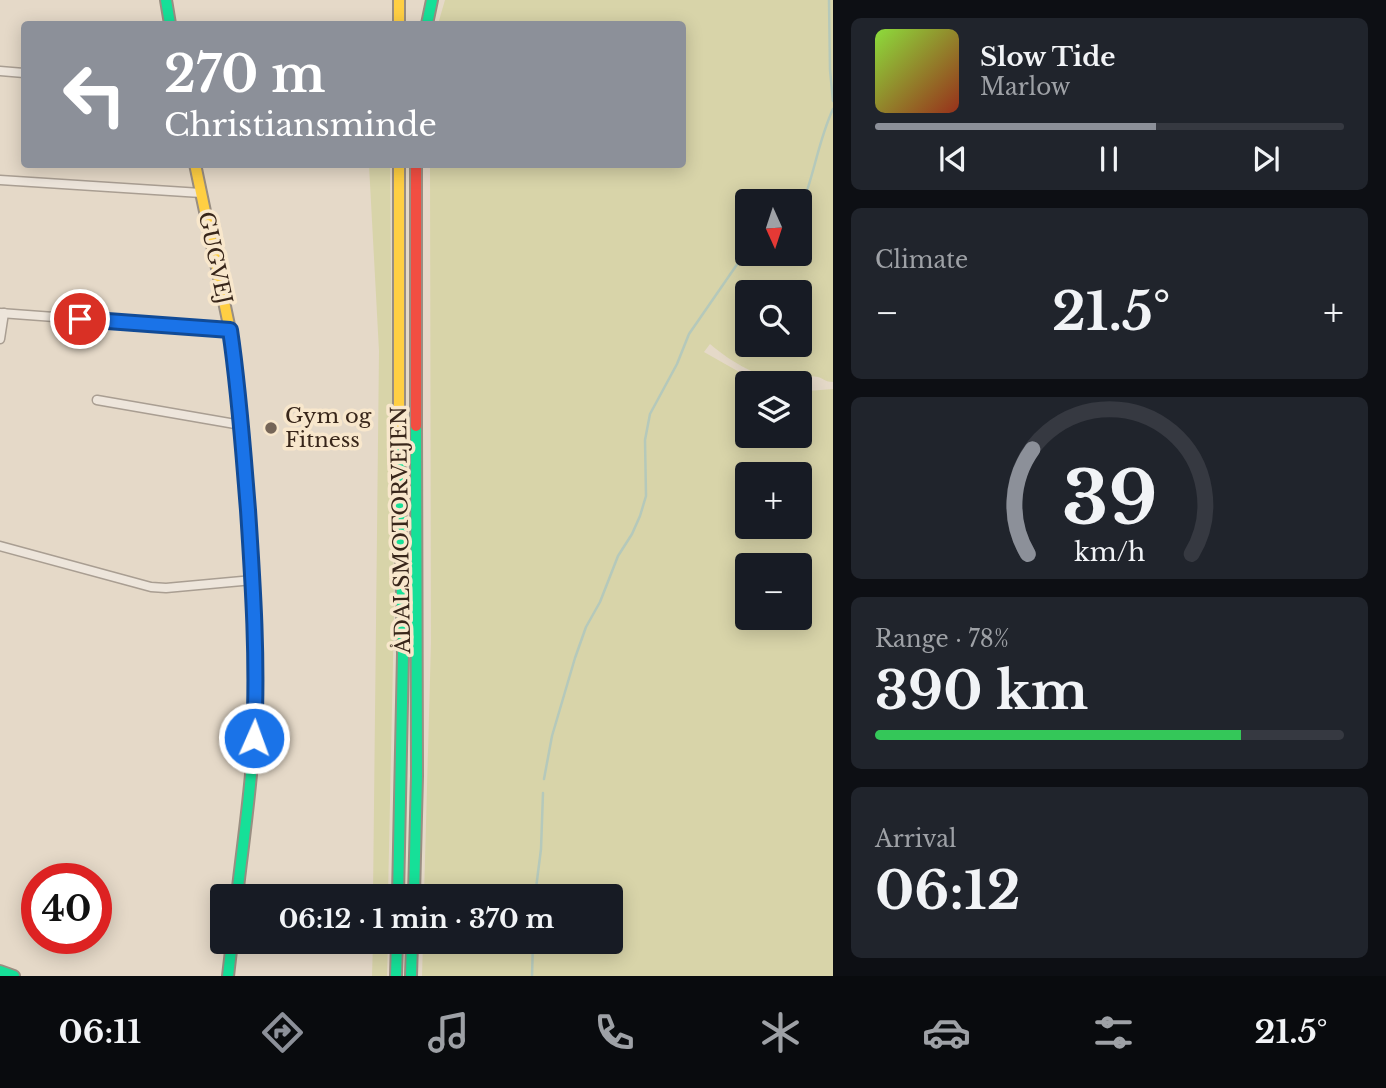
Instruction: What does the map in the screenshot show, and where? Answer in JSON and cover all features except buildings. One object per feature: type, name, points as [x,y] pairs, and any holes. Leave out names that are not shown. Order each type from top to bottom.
[{"type":"main road","points":[[166,0],[170,21]]},
{"type":"main road","points":[[399,0],[399,21]]},
{"type":"main road","points":[[428,21],[432,0]]},
{"type":"main road","name":"GUGVEJ","points":[[196,168],[230,330],[241,425],[253,580],[255,716],[238,884]]},
{"type":"main road","name":"ÅDALSMOTORVEJEN","points":[[398,884],[403,654],[399,168]]},
{"type":"main road","name":"ÅDALSMOTORVEJEN","points":[[414,884],[417,776],[416,168]]},
{"type":"main road","points":[[228,976],[231,954]]},
{"type":"main road","points":[[396,976],[397,954]]},
{"type":"main road","points":[[411,976],[412,954]]},
{"type":"main road","points":[[0,971],[14,976]]},
{"type":"street","points":[[0,71],[21,73]]},
{"type":"street","points":[[0,180],[201,193]]},
{"type":"street","points":[[0,339],[2,313],[230,330]]},
{"type":"street","points":[[97,400],[241,425]]},
{"type":"street","points":[[0,546],[151,587],[253,580]]},
{"type":"shaded area","points":[[445,0],[833,0],[833,382],[812,376],[812,371],[753,371],[710,344],[704,352],[737,371],[735,371],[735,448],[812,448],[812,391],[833,389],[833,976],[422,976],[423,954],[623,954],[623,884],[424,884],[431,643],[430,168],[686,168],[686,21],[439,21]]},
{"type":"shaded area","points":[[369,168],[390,168],[394,613],[388,884],[373,884],[379,351]]},
{"type":"shaded area","points":[[373,954],[388,954],[387,976],[372,976]]},
{"type":"waterway","points":[[829,0],[833,101]]},
{"type":"waterway","points":[[808,189],[833,109]]},
{"type":"waterway","points":[[544,779],[552,736],[586,627],[600,602],[618,556],[632,534],[646,496],[645,440],[650,414],[677,364],[689,334],[736,266]]},
{"type":"waterway","points":[[537,884],[543,793]]},
{"type":"waterway","points":[[532,976],[533,954]]},
{"type":"traffic: fast","points":[[166,0],[170,21]]},
{"type":"traffic: fast","points":[[428,21],[432,0]]},
{"type":"traffic: fast","points":[[414,884],[417,776],[416,426]]},
{"type":"traffic: fast","points":[[398,884],[403,654],[399,438]]},
{"type":"traffic: fast","points":[[238,884],[251,777],[256,669],[244,466]]},
{"type":"traffic: fast","points":[[228,976],[231,954]]},
{"type":"traffic: fast","points":[[396,976],[397,954]]},
{"type":"traffic: fast","points":[[411,976],[412,954]]},
{"type":"traffic: fast","points":[[0,971],[14,976]]},
{"type":"traffic: slow","points":[[399,0],[399,21]]},
{"type":"traffic: slow","points":[[196,168],[230,330],[238,387],[244,466]]},
{"type":"traffic: slow","points":[[399,168],[399,438]]},
{"type":"traffic: jam","points":[[416,168],[416,426]]},
{"type":"place","name":"Gym og Fitness","points":[[271,428]]},
{"type":"route","points":[[80,319],[230,330],[238,387],[253,580],[256,657],[254,738]]}]
